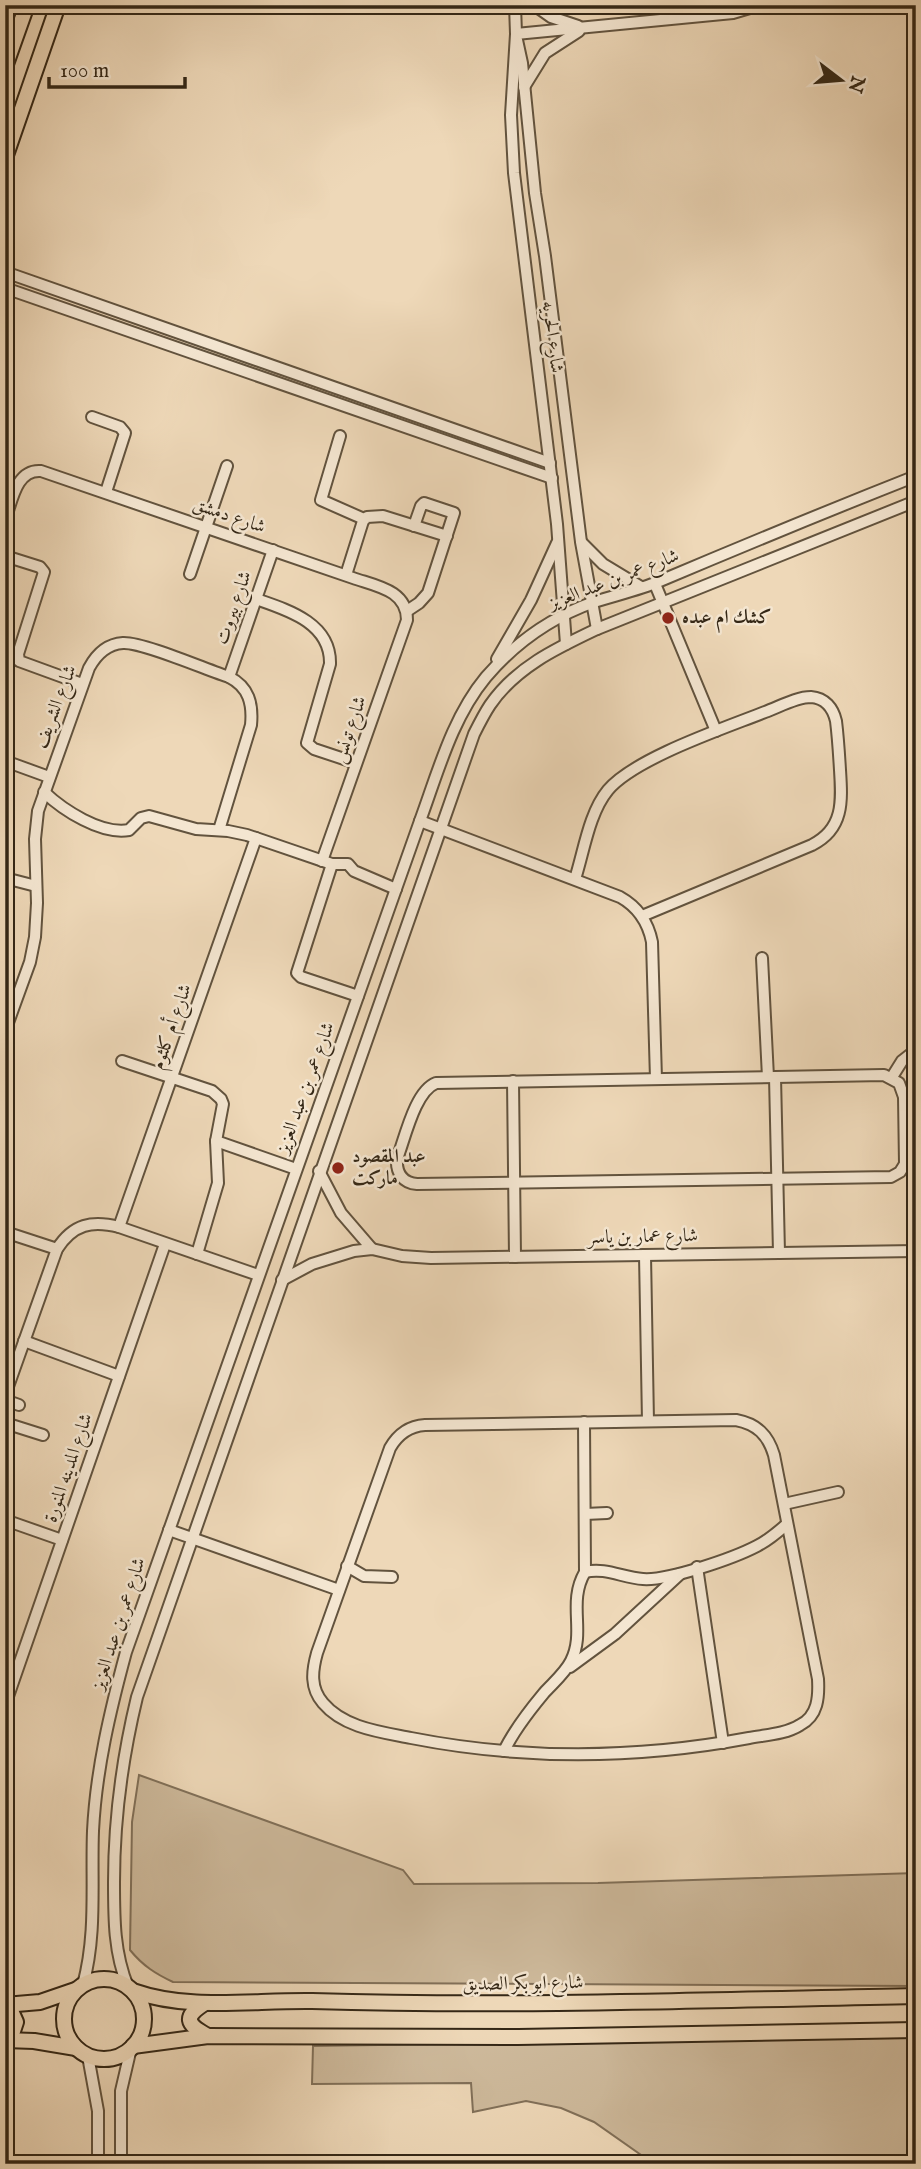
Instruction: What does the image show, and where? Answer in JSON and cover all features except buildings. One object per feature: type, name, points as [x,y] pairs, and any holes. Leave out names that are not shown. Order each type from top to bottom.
[{"type":"main road","points":[[5,67],[27,5]]},
{"type":"main road","points":[[5,158],[58,5]]},
{"type":"main road","points":[[5,2006],[40,2002],[98,1979],[114,1980],[131,1989],[144,2012],[140,2036],[132,2047],[118,2057],[103,2059],[34,2041],[5,2038]]},
{"type":"main road","points":[[80,1987],[67,2003],[64,2019],[67,2035],[82,2052]]},
{"type":"main road","name":"شارع ابو بكر الصديق","points":[[131,1989],[166,2000],[205,2003],[304,2001],[426,2004],[916,1996]]},
{"type":"main road","points":[[205,2003],[192,2012],[189,2020],[195,2029],[208,2036]]},
{"type":"main road","points":[[5,2006],[12,2012],[16,2022],[5,2038]]},
{"type":"main road","points":[[132,2047],[208,2036],[518,2037],[916,2030]]},
{"type":"street","name":"شارع الحريه","points":[[515,5],[511,116],[514,173],[552,478],[566,644]]},
{"type":"street","points":[[534,5],[551,17],[584,28]]},
{"type":"street","points":[[516,34],[733,13],[760,5]]},
{"type":"street","points":[[524,87],[545,53],[584,28]]},
{"type":"street","name":"شارع الحريه","points":[[516,34],[521,54],[535,193],[581,542],[597,629]]},
{"type":"street","points":[[5,272],[550,463]]},
{"type":"street","points":[[5,288],[552,478]]},
{"type":"street","points":[[70,311],[75,296]]},
{"type":"street","points":[[104,323],[110,308]]},
{"type":"street","points":[[394,423],[398,410]]},
{"type":"street","points":[[92,417],[120,427],[125,433],[106,492]]},
{"type":"street","points":[[427,435],[431,421]]},
{"type":"street","points":[[340,436],[321,500],[364,519],[379,515],[447,536]]},
{"type":"street","points":[[190,574],[227,466]]},
{"type":"street","name":"شارع دمشق","points":[[5,520],[19,482],[30,471],[44,472],[395,593],[403,601],[407,611]]},
{"type":"street","name":"شارع عمر بن عبد العزيز","points":[[80,1987],[90,1954],[93,1830],[101,1758],[126,1652],[258,1275],[459,718],[487,676],[531,635],[563,615],[655,584],[916,476]]},
{"type":"street","name":"شارع عمر بن عبد العزيز","points":[[131,1989],[116,1950],[114,1832],[128,1735],[148,1660],[474,734],[491,704],[520,673],[536,660],[566,644],[597,629],[916,502]]},
{"type":"street","points":[[407,611],[428,593],[454,513],[425,503],[421,506],[414,526]]},
{"type":"street","points":[[346,575],[364,519]]},
{"type":"street","points":[[487,676],[531,600],[558,541]]},
{"type":"street","points":[[581,542],[603,564],[641,587]]},
{"type":"street","name":"شارع بيروت","points":[[229,677],[273,550]]},
{"type":"street","points":[[5,556],[40,567],[44,572],[18,654],[19,662],[82,684]]},
{"type":"street","points":[[655,584],[716,731]]},
{"type":"street","points":[[256,599],[297,614],[310,623],[324,640],[330,664],[307,743],[314,749],[356,763]]},
{"type":"street","name":"شارع تونس","points":[[358,996],[301,977],[298,973],[356,763],[405,626],[407,611]]},
{"type":"street","name":"شارع الشريف","points":[[5,1031],[11,998],[33,949],[37,915],[36,831],[44,792],[82,684],[93,660],[108,647],[123,643],[141,646],[229,677],[247,692],[251,700],[252,716],[247,741],[219,830]]},
{"type":"street","points":[[575,879],[596,811],[608,790],[626,774],[642,764],[716,731],[806,698],[824,701],[834,712],[837,724],[842,800],[838,819],[828,835],[812,845],[642,915]]},
{"type":"street","points":[[5,761],[49,777]]},
{"type":"street","points":[[44,792],[77,816],[110,828],[129,830],[141,818],[149,816],[196,830],[219,830],[256,838],[330,863],[345,874],[354,871],[396,889]]},
{"type":"street","points":[[420,821],[620,897],[642,915],[652,942],[656,1079]]},
{"type":"street","name":"شارع أم كلثوم","points":[[119,1227],[256,838]]},
{"type":"street","points":[[5,878],[37,886]]},
{"type":"street","points":[[762,958],[777,1179],[779,1253]]},
{"type":"street","points":[[892,1077],[902,1061],[916,1050]]},
{"type":"street","points":[[122,1061],[212,1091],[221,1099],[223,1110],[216,1141],[217,1189],[197,1254]]},
{"type":"street","points":[[771,1077],[892,1077],[902,1088],[904,1097],[905,1158],[900,1172],[891,1177],[412,1183],[400,1174],[397,1164],[420,1097],[426,1088],[436,1083],[771,1077]]},
{"type":"street","points":[[513,1081],[515,1257]]},
{"type":"street","points":[[216,1141],[296,1169]]},
{"type":"street","points":[[319,1171],[341,1213],[372,1249]]},
{"type":"street","points":[[5,1395],[57,1249],[67,1235],[83,1225],[101,1223],[119,1227],[258,1275]]},
{"type":"street","points":[[5,1232],[57,1249]]},
{"type":"street","name":"شارع المدينه المنورة","points":[[5,1705],[165,1244]]},
{"type":"street","name":"شارع عمار بن ياسر","points":[[282,1280],[324,1259],[372,1249],[416,1257],[916,1251]]},
{"type":"street","points":[[645,1255],[648,1421]]},
{"type":"street","points":[[24,1342],[119,1376]]},
{"type":"street","points":[[5,1400],[19,1405]]},
{"type":"street","points":[[736,1420],[757,1427],[771,1445],[818,1679],[815,1709],[802,1725],[723,1743],[674,1750],[573,1755],[504,1751],[438,1743],[366,1728],[341,1718],[324,1705],[315,1689],[313,1671],[347,1566],[390,1448],[397,1438],[405,1431],[425,1425],[648,1421],[736,1420]]},
{"type":"street","points":[[5,1423],[43,1436]]},
{"type":"street","points":[[565,1671],[575,1652],[576,1593],[585,1572],[584,1423]]},
{"type":"street","points":[[784,1504],[838,1492]]},
{"type":"street","points":[[585,1514],[607,1513]]},
{"type":"street","points":[[5,1520],[62,1541]]},
{"type":"street","points":[[585,1572],[604,1570],[634,1578],[653,1579],[683,1572],[759,1545],[788,1524]]},
{"type":"street","points":[[169,1530],[339,1590]]},
{"type":"street","points":[[347,1566],[364,1576],[392,1577]]},
{"type":"street","points":[[697,1567],[723,1743]]},
{"type":"street","points":[[504,1751],[526,1715],[565,1671],[615,1634],[683,1572]]},
{"type":"street","points":[[92,1922],[105,1925],[114,1923]]},
{"type":"street","points":[[121,2164],[121,2091],[132,2047]]},
{"type":"street","points":[[82,2052],[96,2092],[98,2164]]},
{"type":"street","points":[[98,2128],[109,2124],[120,2129]]},
{"type":"shaded area","points":[[139,1775],[403,1870],[414,1884],[598,1883],[916,1873],[916,1986],[173,1982],[150,1969],[130,1950],[132,1822]]},
{"type":"shaded area","points":[[916,2037],[916,2164],[654,2164],[594,2122],[561,2108],[526,2101],[473,2112],[471,2083],[312,2084],[313,2046]]},
{"type":"place","name":"كشك ام عبده","points":[[668,618]]},
{"type":"place","name":"عبد المقصود ماركت","points":[[338,1168]]}]
